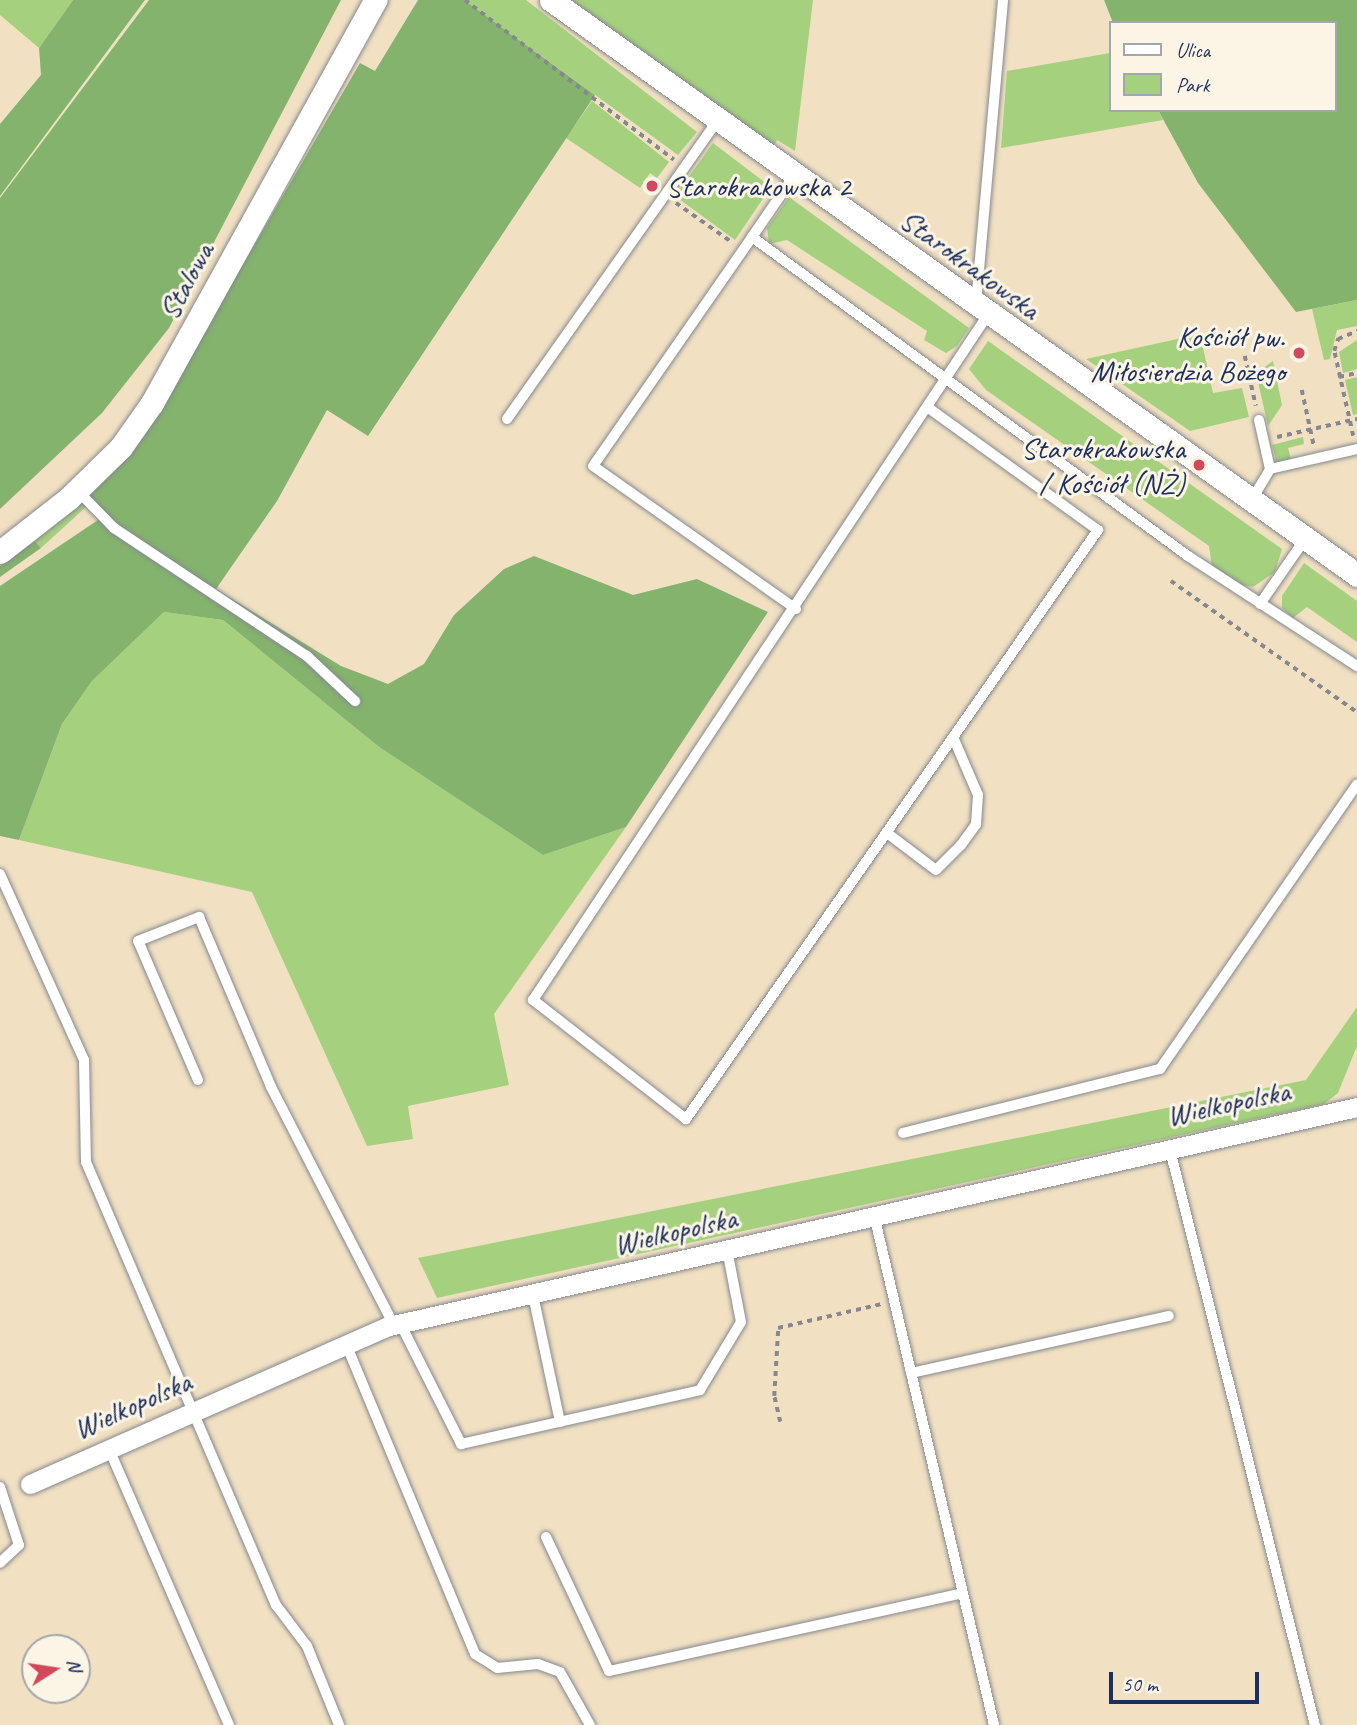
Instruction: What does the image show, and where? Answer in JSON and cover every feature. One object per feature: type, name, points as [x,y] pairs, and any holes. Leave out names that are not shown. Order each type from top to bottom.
[{"type":"street","name":"Stalowa","points":[[0,552],[77,490],[121,447],[159,393],[375,0]]},
{"type":"street","name":"Starokrakowska","points":[[551,0],[981,312],[1357,575]]},
{"type":"street","name":"Wielkopolska","points":[[30,1484],[195,1409],[397,1324],[533,1295],[1169,1145],[1357,1107]]},
{"type":"lane","points":[[930,409],[1098,530],[686,1119],[533,1000],[930,409],[981,312],[1003,0]]},
{"type":"lane","points":[[507,419],[718,120]]},
{"type":"lane","points":[[794,176],[593,466],[796,609]]},
{"type":"lane","points":[[752,237],[945,382],[1259,604],[1357,666]]},
{"type":"lane","points":[[1251,501],[1270,469],[1259,420]]},
{"type":"lane","points":[[1270,469],[1356,449]]},
{"type":"lane","points":[[77,490],[114,528],[307,656],[355,701]]},
{"type":"lane","points":[[1259,604],[1305,539]]},
{"type":"lane","points":[[887,833],[936,870],[961,845],[976,824],[978,795],[953,737]]},
{"type":"lane","points":[[903,1133],[1160,1069],[1357,784]]},
{"type":"lane","points":[[0,874],[84,1060],[86,1162],[195,1409],[276,1605],[307,1646],[339,1725]]},
{"type":"lane","points":[[198,1080],[138,941],[199,917],[271,1087],[461,1444],[700,1390],[741,1322],[727,1249]]},
{"type":"lane","points":[[1169,1145],[1315,1725]]},
{"type":"lane","points":[[874,1215],[994,1725]]},
{"type":"lane","points":[[533,1295],[560,1422]]},
{"type":"lane","points":[[911,1373],[1168,1316]]},
{"type":"lane","points":[[346,1344],[475,1654],[497,1668],[538,1664],[560,1672],[590,1725]]},
{"type":"lane","points":[[109,1448],[229,1725]]},
{"type":"lane","points":[[0,1487],[19,1545],[0,1563]]},
{"type":"lane","points":[[546,1537],[609,1671],[962,1593]]},
{"type":"path","points":[[465,0],[684,167]]},
{"type":"path","points":[[665,195],[743,250]]},
{"type":"path","points":[[1356,449],[1339,377],[1338,339],[1357,331]]},
{"type":"path","points":[[1245,356],[1259,420]]},
{"type":"path","points":[[1339,377],[1357,373]]},
{"type":"path","points":[[1302,390],[1317,458]]},
{"type":"path","points":[[1264,440],[1357,419]]},
{"type":"path","points":[[1171,581],[1357,712]]},
{"type":"path","points":[[780,1422],[774,1396],[778,1328],[894,1301]]},
{"type":"green space","points":[[0,0],[73,0],[39,48],[0,15]]},
{"type":"green space","points":[[73,0],[145,0],[0,196],[0,124],[41,75],[39,48]]},
{"type":"green space","points":[[149,0],[341,0],[169,328],[102,413],[0,509],[0,198]]},
{"type":"green space","points":[[418,0],[464,0],[595,95],[368,436],[327,410],[277,501],[216,589],[341,666],[388,684],[424,664],[454,615],[504,569],[534,556],[633,595],[697,579],[768,612],[626,827],[543,855],[379,747],[223,620],[164,612],[92,681],[62,724],[19,840],[0,836],[0,586],[98,520],[81,499],[159,409],[360,63],[375,71]]},
{"type":"green space","points":[[464,0],[526,0],[697,132],[678,155]]},
{"type":"green space","points":[[567,0],[813,0],[795,151],[777,140],[772,149]]},
{"type":"green space","points":[[1104,0],[1357,0],[1357,300],[1296,312],[1198,183],[1159,112],[1336,112],[1336,21],[1112,21]]},
{"type":"green space","points":[[1108,53],[1108,112],[1159,112],[1163,120],[1001,148],[1007,71]]},
{"type":"green space","points":[[592,101],[669,162],[657,178],[650,173],[640,188],[566,138]]},
{"type":"green space","points":[[713,143],[771,187],[735,240],[675,196]]},
{"type":"green space","points":[[789,197],[969,328],[957,346],[946,353],[924,340],[927,331],[787,240],[769,244],[767,228]]},
{"type":"green space","points":[[1357,300],[1357,326],[1337,330],[1330,359],[1324,360],[1312,309]]},
{"type":"green space","points":[[1200,334],[1213,393],[1242,388],[1249,417],[1190,431],[1086,359]]},
{"type":"green space","points":[[1357,340],[1357,369],[1343,373],[1339,352]]},
{"type":"green space","points":[[988,341],[1282,549],[1275,572],[1253,587],[1234,583],[1212,567],[1209,546],[986,390],[969,369]]},
{"type":"green space","points":[[1273,361],[1282,405],[1268,426],[1256,373]]},
{"type":"green space","points":[[1357,377],[1357,414],[1353,415],[1345,380]]},
{"type":"green space","points":[[1303,437],[1304,444],[1288,448],[1291,459],[1277,463],[1272,445]]},
{"type":"green space","points":[[81,499],[87,506],[41,548],[35,541]]},
{"type":"green space","points":[[35,541],[41,548],[0,577],[0,566]]},
{"type":"green space","points":[[1304,563],[1357,601],[1357,642],[1307,607],[1293,618],[1282,608],[1282,596]]},
{"type":"green space","points":[[164,612],[223,620],[379,747],[543,855],[626,827],[494,1014],[509,1085],[408,1106],[413,1139],[367,1146],[252,892],[19,840],[62,724],[92,681]]},
{"type":"green space","points":[[1357,1007],[1357,1046],[1338,1093],[1324,1104],[437,1298],[418,1258],[1306,1080]]},
{"type":"place","name":"Starokrakowska 2","points":[[652,186]]},
{"type":"place","name":"Kościół pw. Miłosierdzia Bożego","points":[[1299,353]]},
{"type":"place","name":"Starokrakowska / Kościół (NŻ)","points":[[1199,465]]}]
